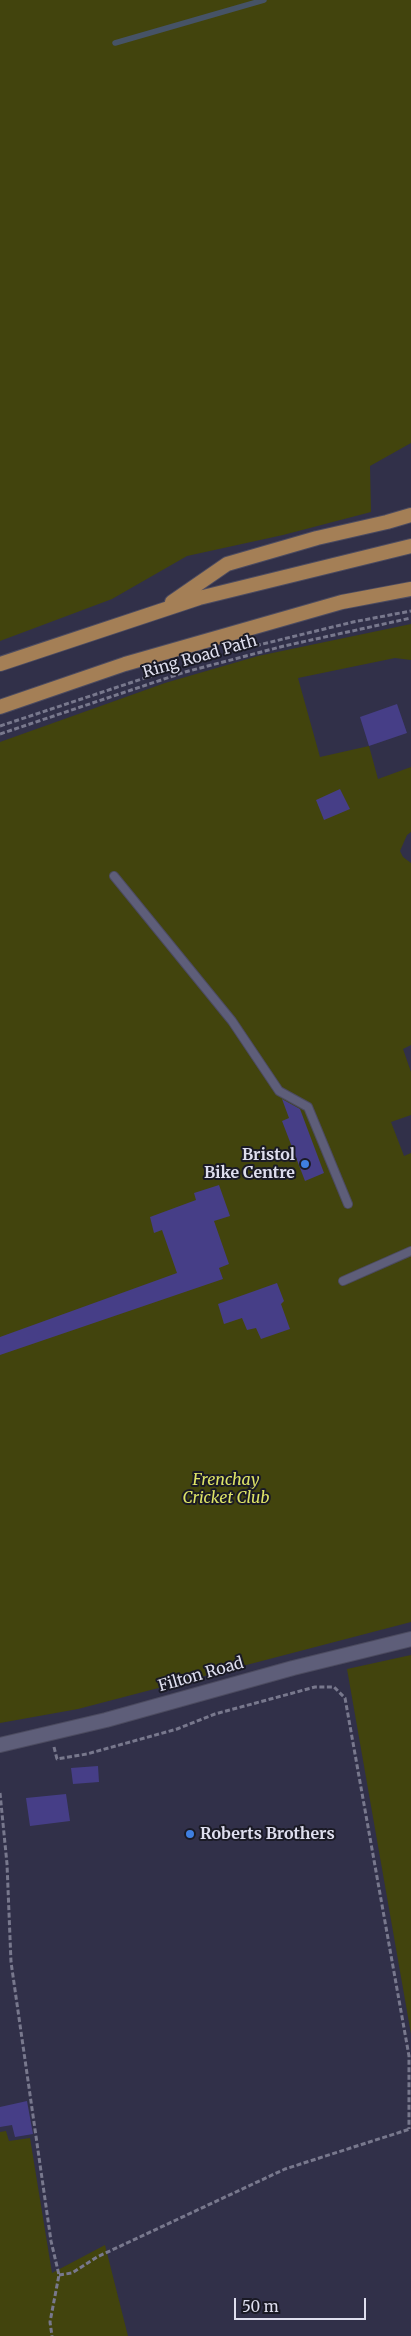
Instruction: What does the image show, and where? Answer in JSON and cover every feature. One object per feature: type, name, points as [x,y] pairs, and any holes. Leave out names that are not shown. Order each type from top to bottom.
[{"type":"main road","points":[[159,610],[227,564],[317,538],[411,515]]},
{"type":"main road","points":[[0,664],[159,610],[246,586],[411,546]]},
{"type":"main road","points":[[0,707],[134,661],[342,602],[411,589]]},
{"type":"street","name":"Filton Road","points":[[0,1745],[51,1734],[303,1665],[411,1639]]},
{"type":"lane","points":[[114,876],[232,1021],[279,1091],[308,1107],[348,1204]]},
{"type":"lane","points":[[343,1281],[411,1251]]},
{"type":"path","name":"Ring Road Path","points":[[231,652],[353,622],[411,611]]},
{"type":"path","name":"Ring Road Path","points":[[0,734],[202,668],[284,646],[411,618]]},
{"type":"path","name":"Ring Road Path","points":[[0,726],[181,666]]},
{"type":"path","points":[[51,1734],[57,1759],[87,1754],[177,1729],[215,1714],[315,1686],[334,1687],[345,1698],[408,2056],[410,2129],[285,2169],[97,2257],[72,2273],[58,2275]]},
{"type":"path","points":[[0,1793],[7,1864],[11,1962],[50,2241],[58,2275],[50,2322],[52,2336]]},
{"type":"green space","points":[[0,0],[411,0],[411,443],[370,466],[371,512],[283,535],[187,556],[112,599],[0,641]]},
{"type":"green space","name":"Frenchay Cricket Club","points":[[411,624],[411,660],[395,658],[298,678],[320,757],[369,746],[378,779],[411,767],[411,832],[407,835],[400,851],[403,857],[411,863],[411,1045],[403,1049],[411,1072],[411,1115],[391,1122],[404,1156],[411,1153],[411,1622],[78,1709],[0,1723],[0,742],[165,683],[258,656]]},
{"type":"green space","points":[[411,1655],[411,2034],[347,1669]]},
{"type":"green space","points":[[6,2131],[9,2141],[30,2138],[52,2273],[105,2245],[128,2336],[0,2336],[0,2132]]},
{"type":"building","points":[[397,704],[407,733],[369,746],[360,717]]},
{"type":"building","points":[[340,789],[350,809],[324,820],[316,800]]},
{"type":"building","points":[[282,1099],[300,1109],[324,1173],[305,1181],[282,1121],[289,1118]]},
{"type":"building","points":[[219,1185],[230,1216],[214,1221],[229,1264],[219,1268],[223,1279],[0,1355],[0,1337],[177,1273],[162,1230],[154,1233],[150,1217],[196,1200],[194,1193]]},
{"type":"building","points":[[277,1283],[284,1301],[281,1304],[290,1329],[261,1339],[256,1328],[247,1330],[242,1318],[224,1324],[218,1304]]},
{"type":"building","points":[[98,1766],[99,1782],[73,1784],[71,1768]]},
{"type":"building","points":[[66,1794],[70,1821],[30,1826],[26,1798]]},
{"type":"building","points":[[27,2101],[33,2134],[15,2137],[12,2125],[0,2127],[0,2107]]},
{"type":"waterway","points":[[115,43],[264,0]]},
{"type":"place","name":"Bristol Bike Centre","points":[[305,1164]]},
{"type":"place","name":"Roberts Brothers","points":[[190,1834]]}]
